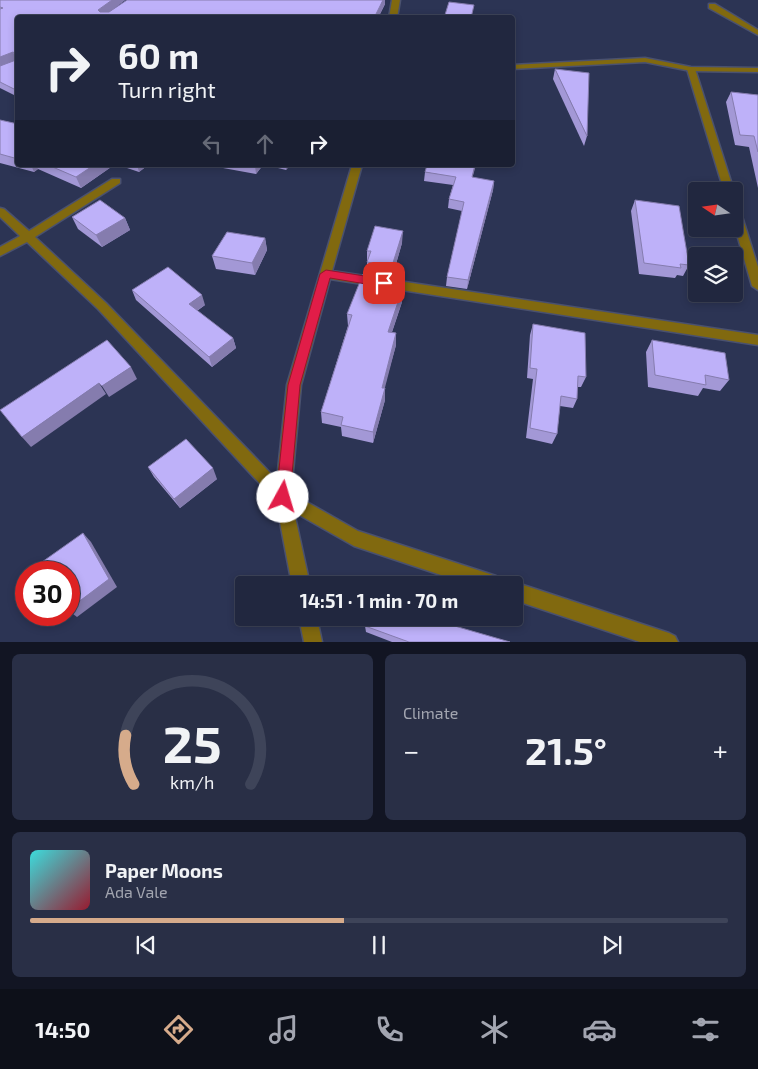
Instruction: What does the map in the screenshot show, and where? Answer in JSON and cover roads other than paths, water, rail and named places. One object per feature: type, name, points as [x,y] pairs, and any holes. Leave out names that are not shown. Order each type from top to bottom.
[{"type":"street","points":[[394,15],[396,0]]},
{"type":"street","points":[[712,6],[758,33]]},
{"type":"street","points":[[515,67],[645,60],[691,69],[758,70]]},
{"type":"street","points":[[691,69],[726,182]]},
{"type":"street","points":[[299,576],[283,497],[294,385],[356,167]]},
{"type":"street","points":[[0,252],[28,237],[116,181]]},
{"type":"street","points":[[0,211],[102,306],[283,497],[354,538],[469,576]]},
{"type":"street","points":[[743,237],[758,286]]},
{"type":"street","points":[[326,274],[758,340]]},
{"type":"street","points":[[523,594],[669,642]]},
{"type":"street","points":[[310,626],[313,642]]}]
